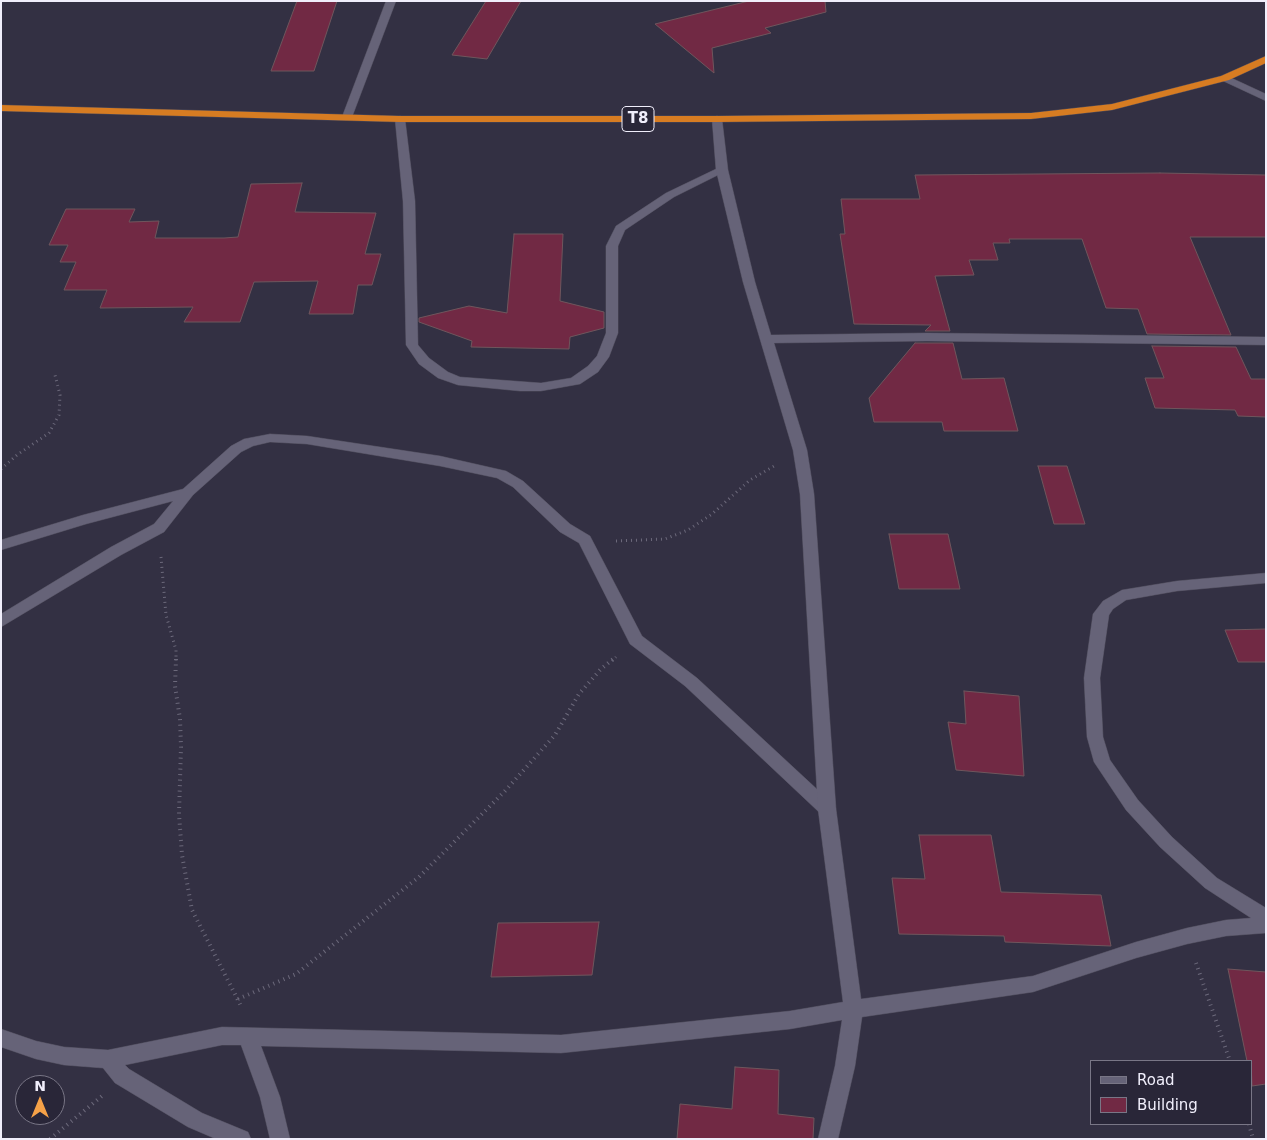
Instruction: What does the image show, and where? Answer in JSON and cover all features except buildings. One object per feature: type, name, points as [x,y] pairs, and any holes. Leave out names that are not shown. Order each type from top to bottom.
[{"type":"highway","name":"T8","points":[[1,108],[400,119],[717,119],[1031,116],[1112,107],[1225,78],[1266,59]]},
{"type":"street","points":[[347,117],[391,1]]},
{"type":"street","points":[[1225,78],[1266,98]]},
{"type":"street","points":[[400,119],[409,201],[412,345],[430,365],[443,375],[458,381],[520,387],[541,387],[575,381],[592,369],[603,357],[612,333],[612,246],[620,228],[670,194],[722,170]]},
{"type":"street","points":[[717,119],[722,170],[749,282],[800,450],[807,494],[826,809],[853,1009],[845,1066],[828,1139]]},
{"type":"street","points":[[767,339],[927,337],[1266,341]]},
{"type":"street","points":[[1,621],[116,551],[159,528],[188,492],[236,449],[249,442],[270,438],[288,438],[440,461],[501,474],[518,484],[565,528],[585,540],[636,640],[691,682],[826,809]]},
{"type":"street","points":[[1,545],[83,520],[188,492]]},
{"type":"street","points":[[1266,578],[1177,586],[1122,596],[1108,605],[1101,614],[1092,678],[1095,737],[1102,762],[1132,806],[1166,842],[1211,883],[1266,918]]},
{"type":"street","points":[[1,1038],[36,1050],[64,1056],[108,1059],[222,1036],[561,1044],[790,1020],[853,1009],[1033,984],[1136,950],[1187,936],[1226,928],[1266,925]]},
{"type":"street","points":[[250,1036],[270,1097],[280,1139]]},
{"type":"street","points":[[108,1059],[122,1076],[195,1120],[241,1139]]},
{"type":"path","points":[[1,469],[17,455],[49,434],[59,415],[60,395],[55,375]]},
{"type":"path","points":[[585,540],[635,542],[665,539],[688,530],[712,514],[750,480],[800,450]]},
{"type":"path","points":[[159,528],[166,615],[176,650],[175,686],[180,719],[181,747],[179,814],[182,855],[192,910],[238,999],[250,1036]]},
{"type":"path","points":[[238,999],[296,974],[419,877],[505,791],[555,736],[579,694],[600,670],[636,640]]},
{"type":"path","points":[[1187,936],[1230,1060]]},
{"type":"path","points":[[50,1139],[95,1103],[122,1076]]},
{"type":"path","points":[[1249,1125],[1253,1139]]}]
